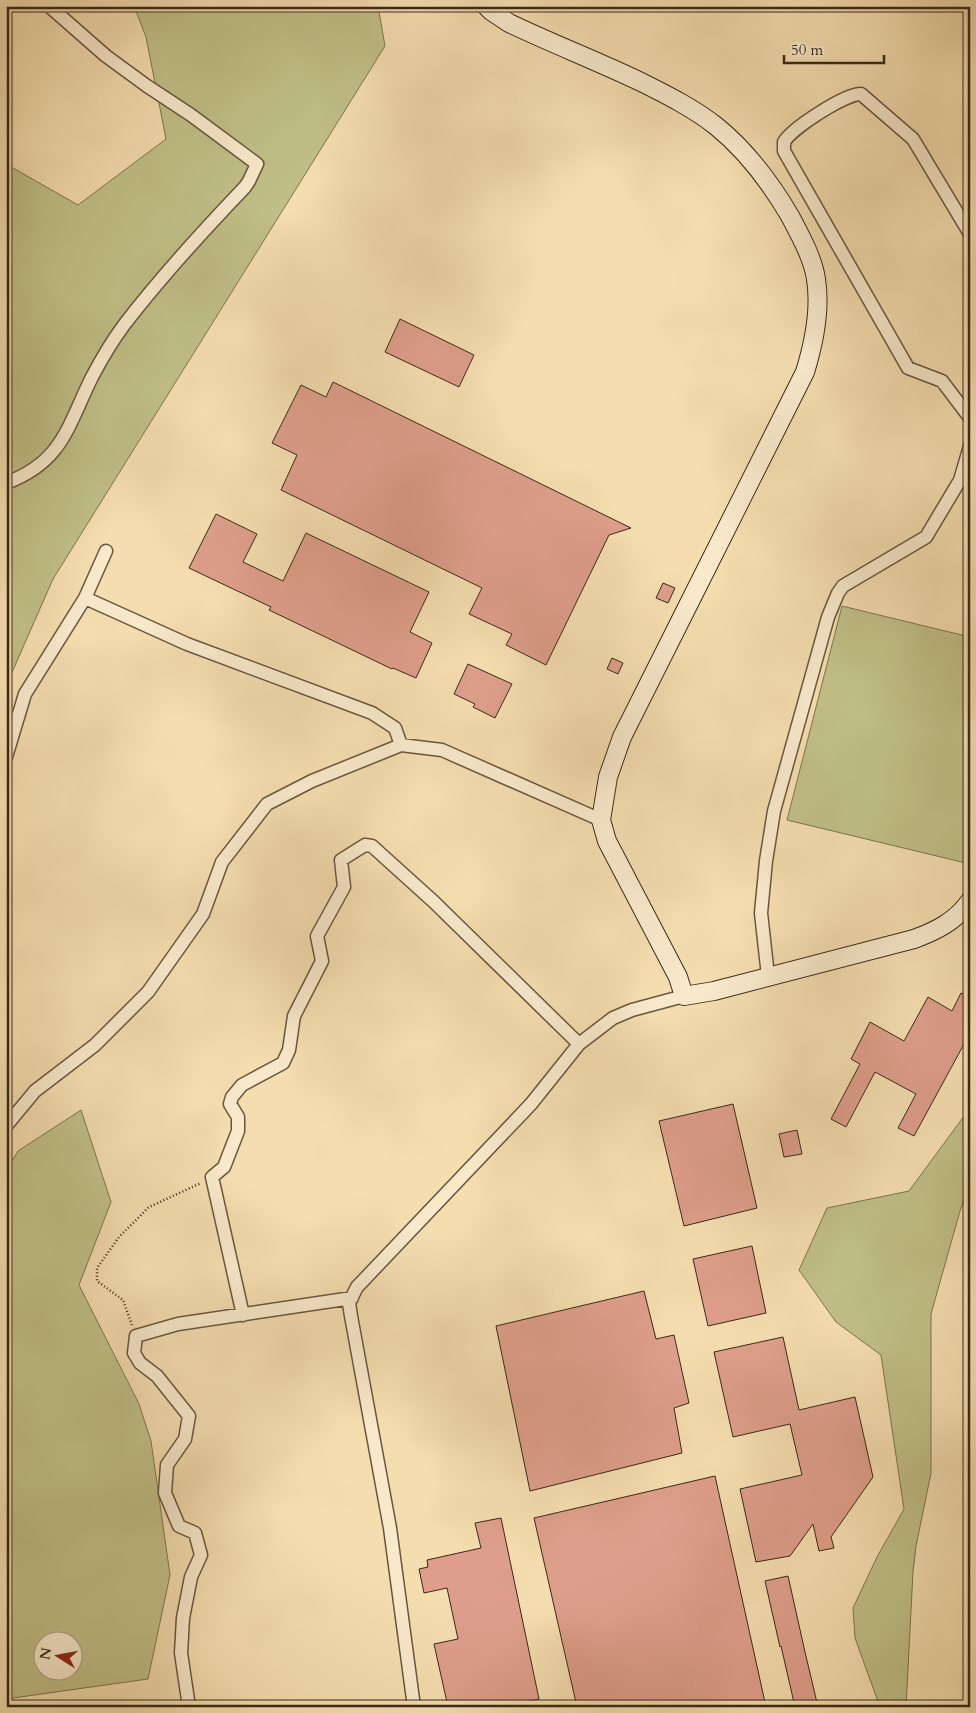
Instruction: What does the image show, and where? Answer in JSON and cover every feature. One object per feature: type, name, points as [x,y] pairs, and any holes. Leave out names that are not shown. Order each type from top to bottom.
[{"type":"street","points":[[6,483],[29,472],[57,448],[72,422],[92,377],[116,337],[203,231],[245,188],[254,174],[257,164],[106,56],[49,6]]},
{"type":"street","points":[[486,6],[491,12],[517,26],[660,91],[716,126],[762,172],[795,227],[809,256],[816,278],[818,300],[816,326],[812,350],[804,372],[622,737],[608,776],[601,820],[607,841],[678,977],[684,996]]},
{"type":"street","points":[[970,234],[913,139],[861,94],[848,96],[827,108],[792,132],[784,142],[784,151],[908,368],[942,380],[970,418]]},
{"type":"street","points":[[768,976],[761,913],[766,861],[774,811],[828,617],[843,586],[926,537],[960,480],[970,446]]},
{"type":"street","points":[[6,757],[25,694],[85,598],[106,551]]},
{"type":"street","points":[[85,598],[187,644],[372,713],[394,728],[402,745]]},
{"type":"street","points":[[6,1126],[35,1091],[95,1045],[148,992],[203,914],[222,862],[266,804],[312,781],[402,745],[442,750],[601,820]]},
{"type":"street","points":[[243,1315],[212,1177],[224,1168],[238,1131],[238,1117],[230,1104],[232,1098],[242,1085],[283,1063],[289,1050],[294,1016],[322,960],[317,936],[344,888],[341,860],[365,845],[372,846],[434,902],[579,1044]]},
{"type":"street","points":[[414,1707],[390,1528],[349,1303],[357,1287],[531,1104],[579,1044],[613,1018],[632,1010],[684,996],[714,991],[934,932],[953,919],[970,901]]},
{"type":"street","points":[[189,1707],[182,1654],[183,1618],[191,1577],[201,1555],[195,1533],[179,1526],[165,1493],[166,1465],[185,1439],[189,1416],[157,1376],[140,1363],[134,1353],[136,1336],[178,1324],[352,1298]]},
{"type":"path","points":[[136,1336],[123,1300],[97,1281],[97,1268],[119,1237],[149,1207],[212,1177]]},
{"type":"shaded area","points":[[134,6],[378,6],[385,46],[53,579],[6,686],[6,164],[78,205],[166,139],[146,37]]},
{"type":"shaded area","points":[[842,606],[970,637],[970,864],[787,820]]},
{"type":"shaded area","points":[[970,1108],[970,1183],[960,1211],[931,1314],[931,1473],[916,1546],[913,1572],[906,1707],[880,1707],[855,1638],[853,1608],[877,1557],[904,1509],[881,1355],[836,1322],[799,1270],[827,1208],[909,1191]]},
{"type":"shaded area","points":[[81,1110],[111,1202],[79,1285],[139,1404],[151,1441],[170,1575],[148,1679],[6,1699],[6,1171],[18,1151]]},
{"type":"building","points":[[400,319],[474,355],[459,387],[385,352]]},
{"type":"building","points":[[333,382],[631,528],[609,535],[546,665],[506,645],[512,634],[469,614],[482,588],[281,490],[297,455],[272,443],[301,385],[326,397]]},
{"type":"building","points":[[216,514],[257,534],[243,562],[283,581],[306,533],[429,592],[410,632],[432,643],[416,678],[392,669],[269,610],[271,607],[189,568]]},
{"type":"building","points":[[663,583],[675,588],[668,603],[656,598]]},
{"type":"building","points":[[612,658],[623,663],[618,674],[607,669]]},
{"type":"building","points":[[468,664],[512,684],[495,718],[473,707],[475,704],[454,694]]},
{"type":"building","points":[[961,993],[970,997],[970,1033],[914,1136],[898,1128],[916,1094],[875,1072],[846,1127],[831,1119],[860,1064],[851,1059],[870,1022],[904,1041],[928,997],[952,1011]]},
{"type":"building","points":[[733,1104],[757,1208],[684,1226],[659,1121]]},
{"type":"building","points":[[797,1130],[802,1154],[784,1157],[779,1134]]},
{"type":"building","points":[[752,1246],[766,1313],[708,1326],[693,1259]]},
{"type":"building","points":[[644,1291],[656,1339],[674,1335],[689,1403],[674,1408],[682,1453],[530,1491],[496,1326]]},
{"type":"building","points":[[783,1337],[799,1410],[855,1397],[873,1477],[831,1537],[834,1548],[819,1551],[813,1524],[790,1556],[756,1562],[740,1489],[802,1475],[790,1424],[733,1437],[714,1352]]},
{"type":"building","points":[[715,1476],[766,1707],[577,1707],[534,1518]]},
{"type":"building","points":[[501,1518],[539,1699],[504,1707],[448,1707],[434,1644],[458,1639],[447,1588],[424,1593],[419,1569],[428,1567],[427,1560],[481,1548],[475,1523]]},
{"type":"building","points":[[788,1576],[818,1707],[795,1707],[780,1647],[765,1581]]},
{"type":"waterway","points":[[970,1355],[967,1417],[970,1440]]}]
